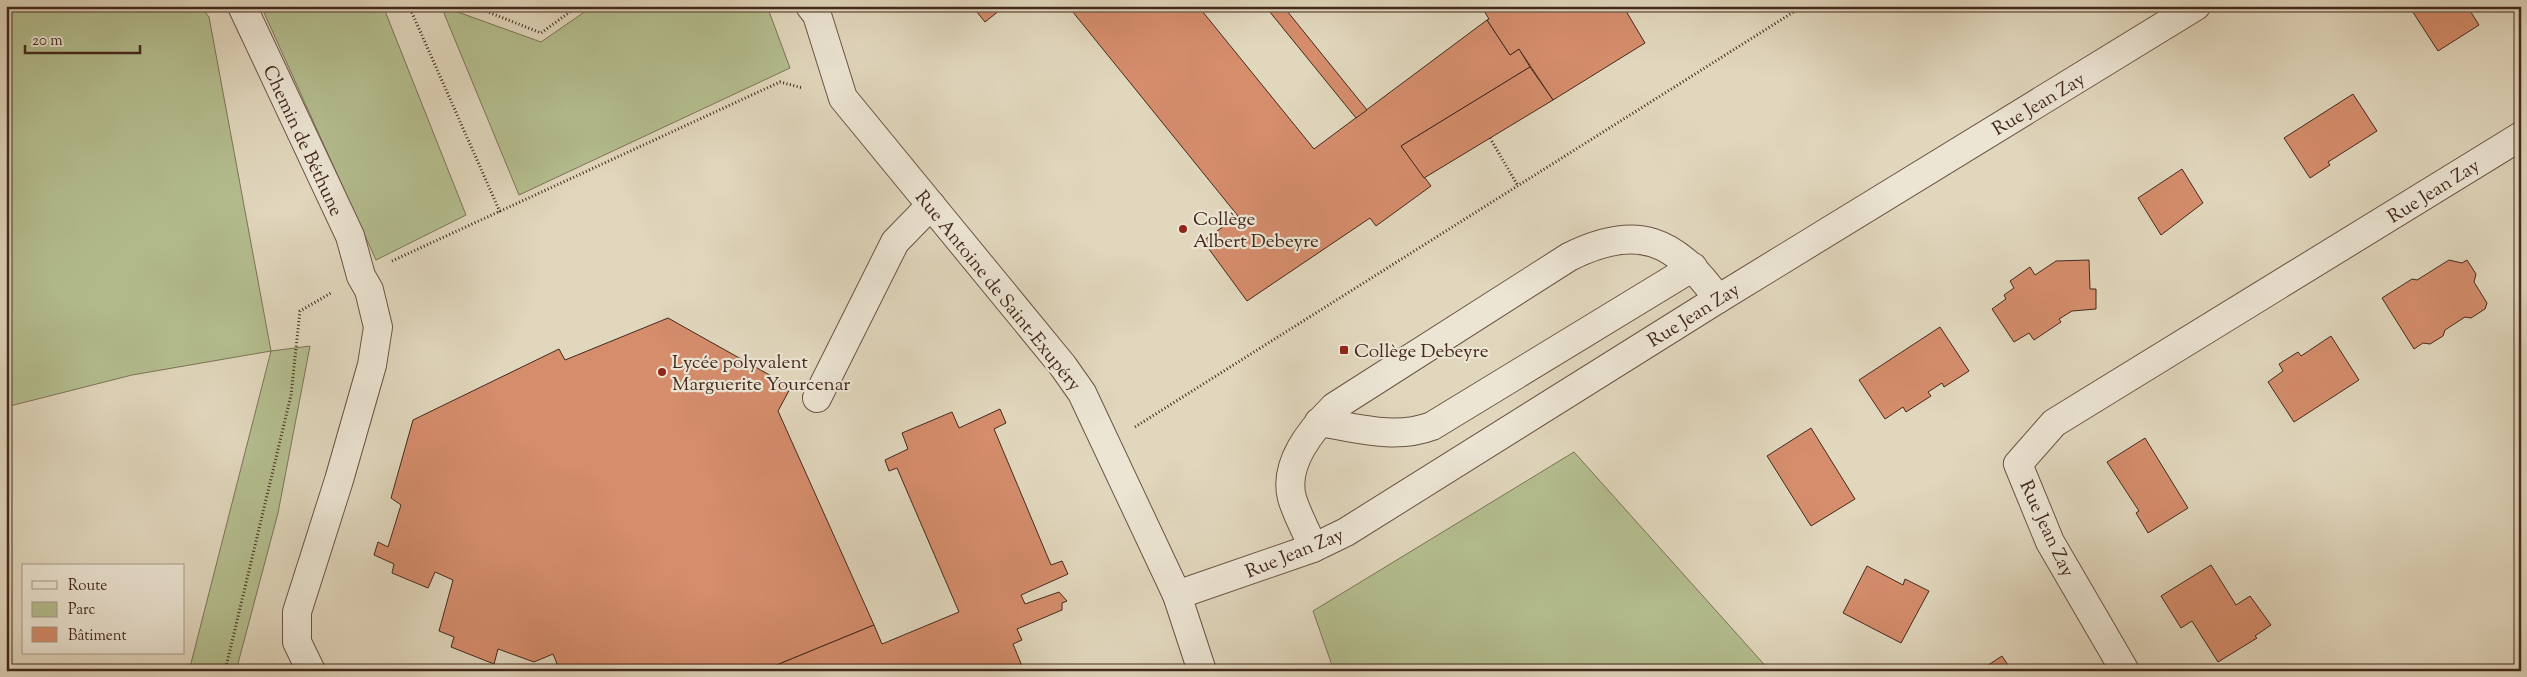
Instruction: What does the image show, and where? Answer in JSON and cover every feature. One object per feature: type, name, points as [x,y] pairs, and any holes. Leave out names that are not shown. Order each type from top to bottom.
[{"type":"street","name":"Chemin de Béthune","points":[[242,6],[350,236],[361,276],[369,290],[378,327],[372,366],[339,480],[297,612],[297,642],[311,671]]},
{"type":"street","name":"Rue Antoine de Saint-Exupéry","points":[[810,6],[817,15],[843,98],[1063,366],[1082,393],[1108,444],[1177,595],[1202,671]]},
{"type":"street","name":"Rue Jean Zay","points":[[1177,595],[1313,548],[1346,532],[1718,299],[2196,6]]},
{"type":"street","name":"Rue Jean Zay","points":[[2125,671],[2050,542],[2018,464],[2054,423],[2521,136]]},
{"type":"street","points":[[817,398],[895,242],[931,205]]},
{"type":"street","points":[[1313,548],[1292,499],[1290,485],[1298,453],[1319,422],[1334,407],[1570,257],[1593,245],[1621,238],[1651,241],[1678,255],[1693,267],[1718,299]]},
{"type":"street","points":[[1319,422],[1386,434],[1403,434],[1432,426],[1693,267]]},
{"type":"path","points":[[409,6],[500,212]]},
{"type":"path","points":[[473,6],[541,32],[578,6]]},
{"type":"path","points":[[1108,444],[1803,6]]},
{"type":"path","points":[[225,671],[292,395],[300,311],[361,276],[780,82]]},
{"type":"path","points":[[1490,138],[1518,186]]},
{"type":"green space","points":[[6,6],[200,6],[209,17],[271,351],[132,375],[6,407]]},
{"type":"green space","points":[[261,6],[383,6],[466,215],[376,260]]},
{"type":"green space","points":[[441,6],[541,42],[593,6],[767,6],[790,68],[519,195]]},
{"type":"green space","points":[[310,346],[278,513],[236,671],[189,671],[271,351]]},
{"type":"green space","points":[[1574,452],[1770,671],[1334,671],[1313,611]]},
{"type":"building","points":[[972,6],[1005,6],[985,22]]},
{"type":"building","points":[[1068,6],[1198,6],[1314,149],[1487,20],[1510,55],[1519,49],[1530,67],[1401,146],[1431,186],[1376,226],[1370,218],[1247,301],[1203,241],[1238,216]]},
{"type":"building","points":[[1265,6],[1283,6],[1367,110],[1356,118]]},
{"type":"building","points":[[1481,6],[1623,6],[1645,43],[1553,100],[1519,49],[1510,55],[1487,20],[1489,19]]},
{"type":"building","points":[[2409,6],[2467,6],[2479,25],[2438,51]]},
{"type":"building","points":[[1530,67],[1553,100],[1424,178],[1401,146]]},
{"type":"building","points":[[2353,94],[2377,131],[2328,162],[2330,165],[2310,178],[2284,138]]},
{"type":"building","points":[[2182,169],[2203,203],[2161,235],[2138,198]]},
{"type":"building","points":[[2089,260],[2090,289],[2096,289],[2096,309],[2072,311],[2059,319],[2061,322],[2034,340],[2029,333],[2014,342],[1992,309],[2006,299],[2004,295],[2014,288],[2010,281],[2030,267],[2035,275],[2056,261]]},
{"type":"building","points":[[2449,260],[2462,263],[2467,260],[2476,274],[2474,282],[2487,303],[2485,309],[2471,318],[2465,317],[2445,330],[2443,336],[2430,344],[2423,343],[2414,349],[2382,298],[2412,279],[2417,280]]},
{"type":"building","points":[[668,318],[791,387],[778,411],[874,625],[762,671],[560,671],[553,654],[534,662],[498,649],[494,664],[451,647],[454,637],[439,631],[453,580],[435,572],[428,588],[392,573],[394,564],[374,555],[378,542],[388,547],[401,505],[391,498],[413,420],[559,349],[565,360]]},
{"type":"building","points":[[1940,327],[1969,371],[1944,387],[1942,383],[1928,392],[1931,396],[1906,412],[1903,407],[1885,419],[1859,380]]},
{"type":"building","points":[[2331,336],[2359,380],[2294,422],[2268,382],[2283,371],[2279,364],[2298,352],[2301,356]]},
{"type":"building","points":[[1000,409],[1006,423],[994,429],[1051,565],[1062,561],[1068,574],[1021,595],[1025,604],[1059,592],[1067,601],[1062,603],[1062,610],[1017,629],[1022,640],[1013,644],[1024,671],[762,671],[874,625],[882,644],[959,612],[897,468],[889,471],[885,460],[908,449],[902,433],[952,412],[959,428]]},
{"type":"building","points":[[1811,428],[1855,499],[1811,526],[1767,456]]},
{"type":"building","points":[[2145,438],[2188,508],[2148,533],[2136,513],[2139,511],[2107,462]]},
{"type":"building","points":[[2211,565],[2236,605],[2250,596],[2271,625],[2255,636],[2257,638],[2218,662],[2192,621],[2181,628],[2161,596]]},
{"type":"building","points":[[1867,566],[1903,585],[1905,579],[1929,591],[1901,643],[1843,613]]},
{"type":"building","points":[[2002,656],[2012,671],[1979,671]]},
{"type":"place","name":"Collège Albert Debeyre","points":[[1183,229]]},
{"type":"place","name":"Collège Debeyre","points":[[1344,350]]},
{"type":"place","name":"Lycée polyvalent Marguerite Yourcenar","points":[[662,372]]}]
